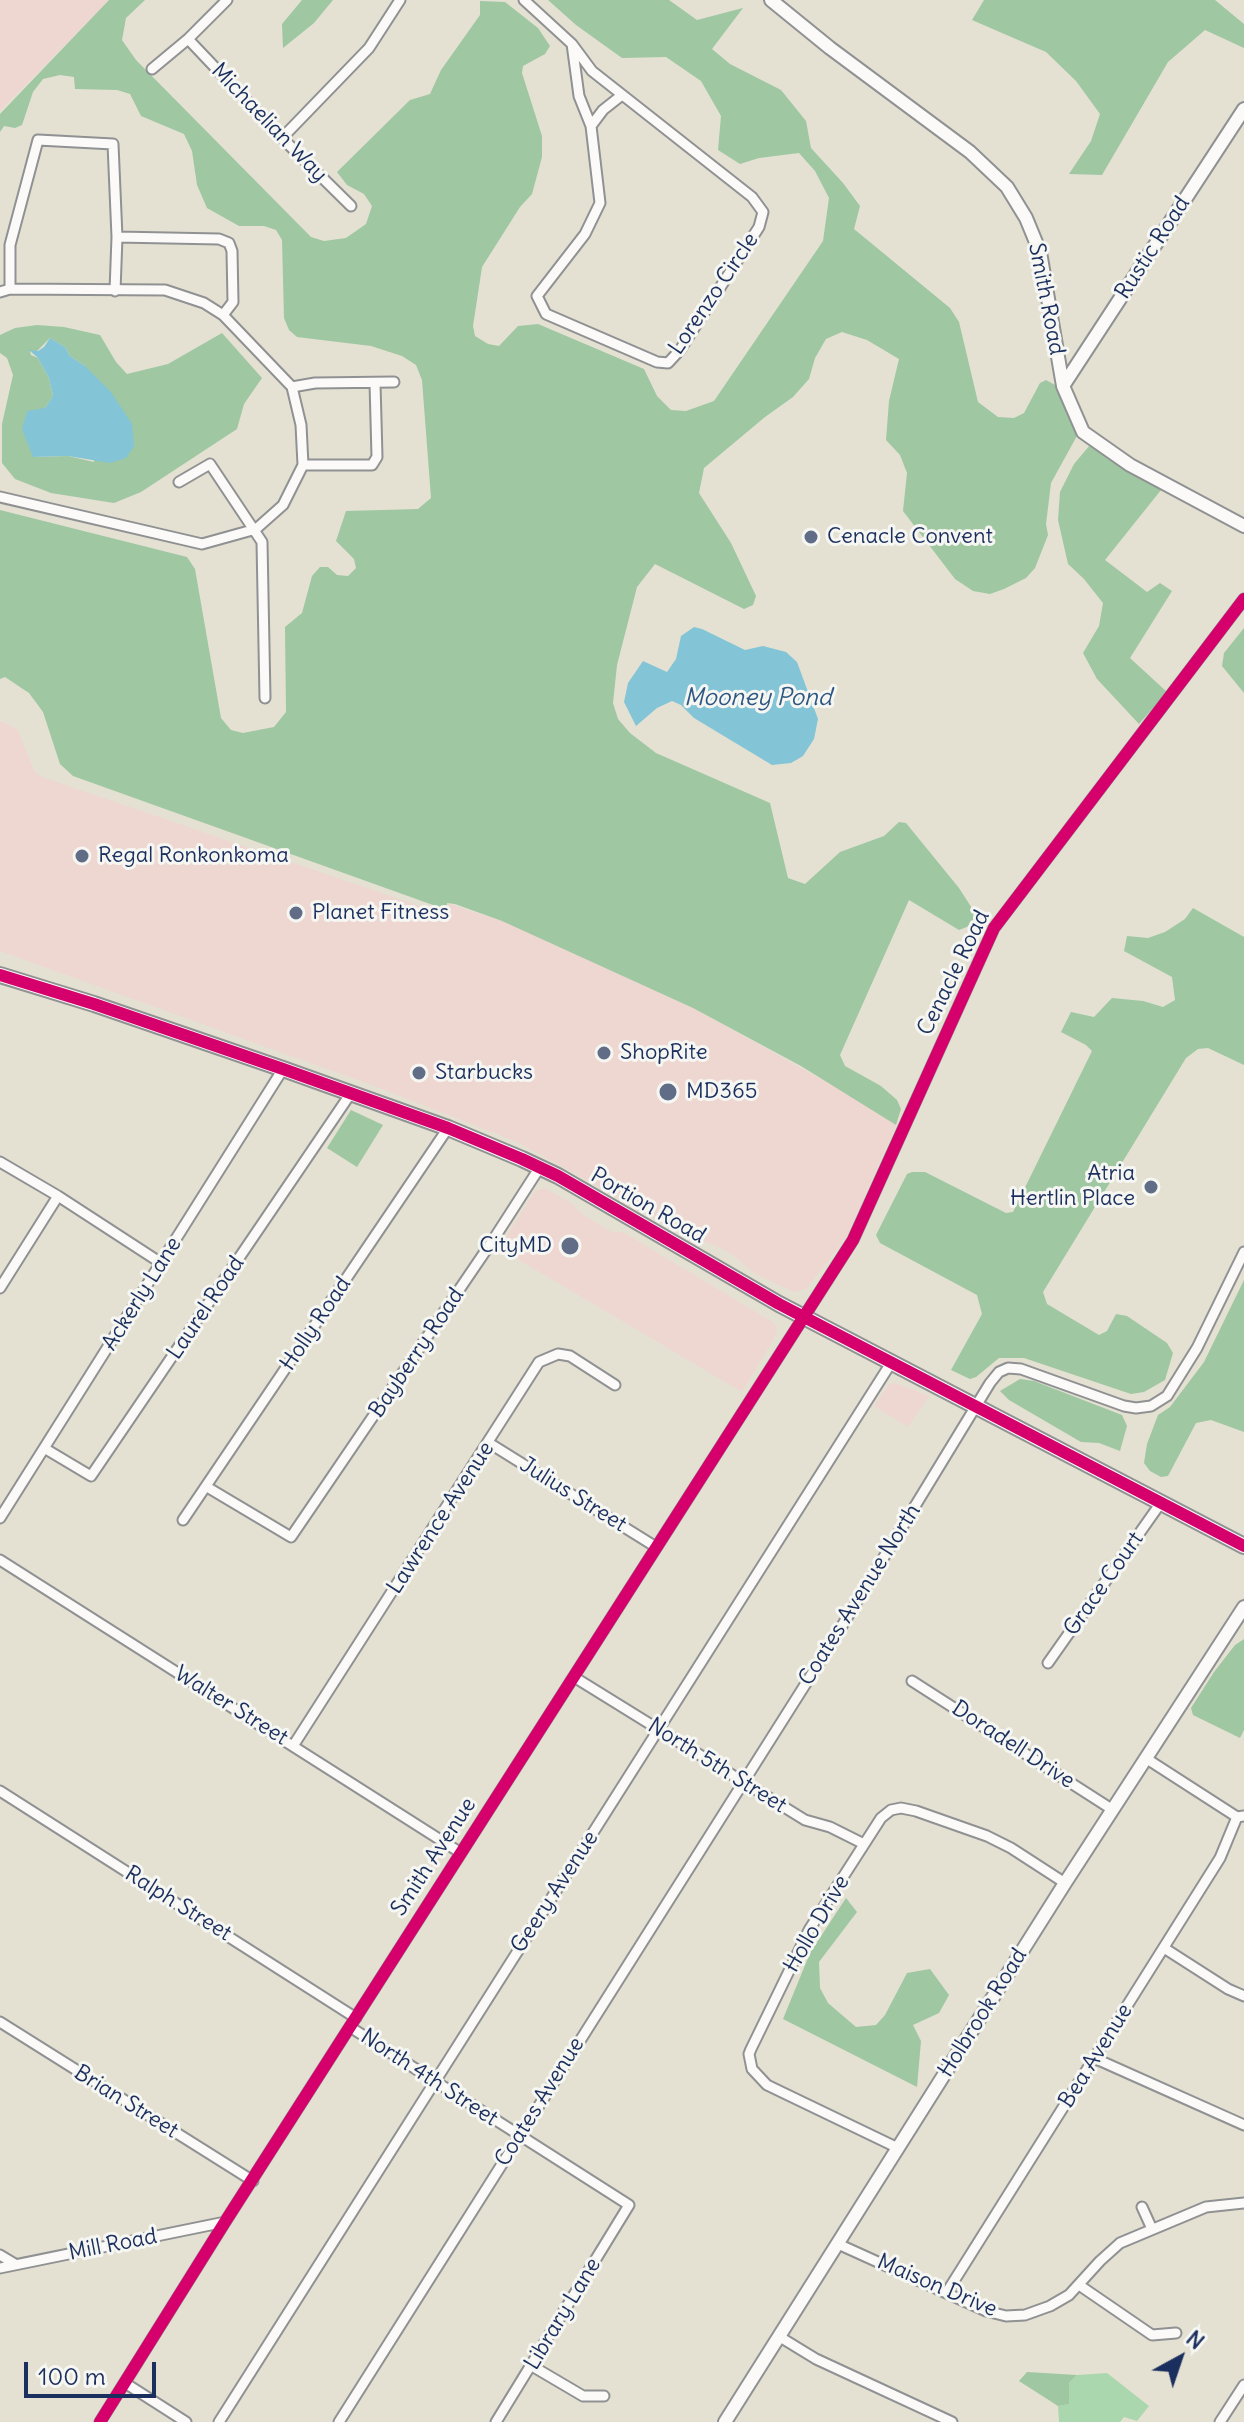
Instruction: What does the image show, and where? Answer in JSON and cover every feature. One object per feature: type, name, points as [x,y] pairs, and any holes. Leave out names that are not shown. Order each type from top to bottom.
[{"type":"main road","name":"Portion Road","points":[[0,975],[94,1004],[351,1093],[448,1128],[540,1167],[753,1290],[1244,1546]]},
{"type":"street","points":[[152,69],[227,0]]},
{"type":"street","points":[[282,138],[369,48],[400,0]]},
{"type":"street","name":"Lorenzo Circle","points":[[524,0],[572,44],[592,71],[752,197],[763,212],[759,227],[680,350],[668,363],[644,356],[546,314],[537,296],[585,234],[600,203],[591,126],[579,96],[572,44]]},
{"type":"street","name":"Smith Road","points":[[771,0],[840,56],[970,152],[1007,187],[1026,218],[1040,252],[1063,386],[1083,432],[1130,465],[1244,526]]},
{"type":"street","name":"Michaelian Way","points":[[188,39],[351,206]]},
{"type":"street","points":[[591,126],[603,110],[622,95]]},
{"type":"street","name":"Rustic Road","points":[[1063,386],[1244,109]]},
{"type":"street","points":[[0,497],[202,544],[256,529],[283,505],[303,465],[301,425],[292,387],[223,315],[184,294],[165,290],[115,291],[5,290],[10,245],[38,140],[113,144],[117,237],[115,291]]},
{"type":"street","points":[[117,237],[219,239],[229,243],[232,251],[233,302],[223,315]]},
{"type":"street","points":[[292,387],[315,383],[394,382]]},
{"type":"street","points":[[303,465],[372,465],[377,457],[375,383]]},
{"type":"street","points":[[179,482],[210,464],[262,542],[265,698]]},
{"type":"street","name":"Cenacle Road","points":[[806,1317],[853,1240],[994,928],[1244,599]]},
{"type":"street","name":"Ackerly Lane","points":[[0,1518],[283,1069]]},
{"type":"street","name":"Laurel Road","points":[[44,1448],[91,1476],[351,1093]]},
{"type":"street","name":"Holly Road","points":[[183,1520],[448,1128]]},
{"type":"street","points":[[0,1162],[161,1263]]},
{"type":"street","name":"Bayberry Road","points":[[207,1487],[291,1537],[540,1167]]},
{"type":"street","points":[[0,1288],[58,1196]]},
{"type":"street","points":[[976,1406],[999,1372],[1008,1368],[1021,1369],[1124,1406],[1151,1406],[1167,1396],[1197,1348],[1244,1252]]},
{"type":"street","name":"Smith Avenue","points":[[100,2422],[656,1547],[806,1317]]},
{"type":"street","name":"Lawrence Avenue","points":[[293,1746],[539,1362],[558,1354],[578,1359],[615,1385]]},
{"type":"street","name":"Geery Avenue","points":[[219,2422],[891,1363]]},
{"type":"street","name":"Coates Avenue North","points":[[742,1783],[976,1406]]},
{"type":"street","name":"Julius Street","points":[[489,1443],[656,1547]]},
{"type":"street","name":"Grace Court","points":[[1048,1663],[1160,1504]]},
{"type":"street","name":"Walter Street","points":[[0,1560],[461,1853]]},
{"type":"street","name":"Holbrook Road","points":[[725,2422],[1065,1883],[1244,1607]]},
{"type":"street","name":"North 5th Street","points":[[574,1677],[805,1820],[830,1827],[864,1844]]},
{"type":"street","name":"Doradell Drive","points":[[912,1681],[1113,1810]]},
{"type":"street","points":[[1147,1759],[1241,1816]]},
{"type":"street","name":"Coates Avenue","points":[[339,2422],[742,1783]]},
{"type":"street","name":"Ralph Street","points":[[0,1791],[353,2022]]},
{"type":"street","name":"Hollo Drive","points":[[898,2148],[767,2085],[754,2073],[749,2059],[751,2049],[809,1930],[881,1818],[891,1810],[901,1808],[998,1841],[1065,1883]]},
{"type":"street","name":"Bea Avenue","points":[[947,2292],[1220,1858],[1241,1816]]},
{"type":"street","points":[[1164,1948],[1244,1996]]},
{"type":"street","name":"Brian Street","points":[[0,2022],[253,2181]]},
{"type":"street","name":"North 4th Street","points":[[353,2022],[433,2081],[629,2205]]},
{"type":"street","points":[[1094,2058],[1244,2125]]},
{"type":"street","name":"Maison Drive","points":[[838,2244],[986,2311],[1016,2316],[1050,2306],[1079,2285],[1120,2243],[1214,2205],[1244,2203]]},
{"type":"street","name":"Library Lane","points":[[496,2422],[629,2205]]},
{"type":"street","points":[[1142,2207],[1152,2229]]},
{"type":"street","name":"Mill Road","points":[[0,2268],[225,2222]]},
{"type":"street","points":[[0,2255],[15,2264]]},
{"type":"street","points":[[1079,2285],[1152,2335],[1176,2333]]},
{"type":"street","points":[[780,2337],[816,2359],[952,2422]]},
{"type":"street","points":[[532,2366],[583,2396],[604,2396]]},
{"type":"street","points":[[125,2383],[186,2422]]},
{"type":"street","points":[[1220,2422],[1244,2385]]},
{"type":"shaded area","points":[[0,0],[109,0],[0,111]]},
{"type":"shaded area","points":[[0,721],[17,729],[35,772],[42,777],[443,914],[447,903],[502,921],[693,1008],[857,1099],[896,1125],[847,1236],[806,1289],[794,1292],[754,1273],[715,1245],[698,1241],[517,1142],[377,1087],[0,951]]},
{"type":"shaded area","points":[[544,1188],[612,1232],[623,1232],[774,1323],[776,1335],[742,1392],[499,1248],[535,1191]]},
{"type":"shaded area","points":[[895,1383],[929,1396],[908,1427],[874,1406],[889,1384]]},
{"type":"green space","points":[[109,0],[145,0],[126,18],[122,40],[136,60],[311,237],[324,241],[346,238],[366,224],[372,206],[364,194],[347,185],[337,172],[410,100],[430,94],[441,70],[480,15],[480,1],[505,2],[538,28],[550,46],[545,54],[523,66],[522,73],[542,136],[542,157],[532,194],[520,207],[482,267],[473,326],[475,336],[499,346],[518,326],[538,324],[644,369],[657,396],[671,410],[686,411],[714,401],[823,241],[829,198],[815,171],[799,153],[759,158],[740,164],[718,150],[721,116],[701,81],[666,57],[622,58],[576,25],[548,0],[669,0],[697,20],[743,8],[712,49],[730,64],[781,90],[806,121],[811,148],[860,206],[854,229],[950,308],[959,322],[978,402],[998,417],[1014,418],[1024,413],[1040,383],[1046,380],[1057,386],[1078,434],[1051,483],[1046,524],[1048,535],[1035,568],[1026,578],[1004,589],[990,594],[973,591],[955,579],[903,511],[907,473],[900,455],[886,440],[889,401],[899,359],[867,340],[842,332],[826,339],[815,358],[809,379],[793,397],[704,468],[699,493],[731,543],[756,596],[753,605],[744,609],[655,564],[637,587],[617,665],[613,703],[618,719],[630,733],[656,753],[770,803],[788,878],[805,884],[840,852],[884,836],[899,822],[906,823],[959,888],[975,913],[977,923],[959,930],[909,900],[840,1055],[845,1066],[881,1086],[897,1100],[901,1109],[896,1125],[801,1066],[693,1008],[502,921],[455,904],[447,903],[447,910],[73,776],[60,764],[43,712],[29,693],[5,677],[0,679],[0,510],[187,557],[195,569],[221,718],[231,730],[243,733],[274,727],[286,712],[285,627],[302,613],[312,576],[320,567],[328,567],[337,575],[348,576],[356,568],[354,559],[336,541],[346,511],[418,509],[431,498],[422,380],[416,365],[402,356],[371,346],[297,337],[289,330],[284,318],[282,240],[276,230],[264,226],[239,226],[207,208],[197,185],[192,151],[184,134],[141,116],[130,94],[117,90],[75,89],[74,77],[60,75],[43,79],[33,92],[22,125],[15,128],[4,126],[0,132],[0,114]]},
{"type":"green space","points":[[302,0],[333,0],[314,23],[283,48],[282,24]]},
{"type":"green space","points":[[984,0],[1215,0],[1244,24],[1244,48],[1205,30],[1168,62],[1102,175],[1069,174],[1091,141],[1100,114],[1076,81],[1046,52],[972,20]]},
{"type":"green space","points":[[37,325],[64,327],[100,335],[127,374],[168,364],[222,333],[262,378],[244,404],[237,429],[141,492],[114,503],[51,493],[15,479],[2,463],[2,424],[13,375],[7,358],[0,353],[0,335],[15,328]],"holes":[[[50,338],[65,347],[70,356],[85,366],[94,462],[68,456],[33,457],[45,408],[53,396],[49,378],[38,358],[30,351],[37,351]]]},
{"type":"green space","points":[[1090,445],[1161,490],[1105,560],[1147,592],[1160,583],[1172,591],[1130,658],[1167,692],[1139,724],[1097,679],[1083,653],[1099,626],[1103,603],[1068,564],[1058,520],[1060,492],[1074,464]]},
{"type":"green space","points":[[1244,628],[1244,693],[1222,666],[1224,653]]},
{"type":"green space","points":[[1193,908],[1244,937],[1244,1065],[1208,1048],[1198,1049],[1186,1058],[1043,1292],[1047,1304],[1099,1335],[1107,1331],[1116,1314],[1127,1316],[1167,1343],[1173,1353],[1165,1380],[1144,1392],[1131,1394],[1024,1358],[999,1358],[970,1379],[951,1370],[982,1314],[977,1295],[880,1243],[876,1235],[907,1174],[925,1172],[1006,1213],[1013,1212],[1092,1051],[1061,1032],[1071,1012],[1094,1017],[1112,998],[1143,1001],[1163,1007],[1175,1000],[1172,977],[1124,951],[1127,936],[1148,938],[1165,932],[1185,919]]},
{"type":"green space","points":[[351,1110],[383,1125],[357,1167],[327,1148]]},
{"type":"green space","points":[[1244,1280],[1244,1432],[1211,1420],[1196,1423],[1168,1476],[1161,1477],[1144,1463],[1147,1444],[1158,1415],[1170,1407],[1204,1362]]},
{"type":"green space","points":[[1020,1379],[1034,1381],[1122,1415],[1127,1426],[1120,1451],[1099,1443],[1081,1442],[1009,1400],[1000,1391]]},
{"type":"green space","points":[[1244,1639],[1244,1730],[1240,1738],[1193,1715],[1191,1708],[1214,1672],[1235,1645]]},
{"type":"green space","points":[[846,1898],[857,1912],[819,1962],[820,1988],[828,2003],[856,2027],[876,2025],[885,2015],[907,1973],[930,1969],[949,1995],[939,2013],[913,2025],[921,2041],[917,2087],[783,2019],[810,1953]]},
{"type":"green space","points":[[1027,2372],[1077,2375],[1069,2383],[1069,2404],[1058,2406],[1019,2381]]},
{"type":"green space","points":[[1107,2373],[1149,2406],[1137,2421],[1124,2417],[1120,2422],[1059,2422],[1058,2406],[1068,2404],[1069,2383],[1077,2375]]},
{"type":"water","points":[[50,338],[65,347],[70,356],[111,392],[132,424],[134,446],[126,458],[110,463],[68,456],[33,457],[22,429],[27,411],[45,408],[53,396],[49,378],[38,358],[29,350],[38,351]]},
{"type":"water","name":"Mooney Pond","points":[[694,627],[745,650],[763,646],[786,652],[797,662],[818,719],[814,739],[803,756],[791,763],[772,765],[694,718],[672,701],[657,708],[636,726],[624,702],[628,683],[643,661],[667,672],[676,659],[681,636]]},
{"type":"cycle path","points":[[100,2422],[853,1240],[994,928],[1244,599]]},
{"type":"cycle path","points":[[0,975],[283,1069],[448,1128],[522,1159],[558,1176],[779,1304],[1244,1546]]},
{"type":"place","name":"Cenacle Convent","points":[[811,537]]},
{"type":"place","name":"Regal Ronkonkoma","points":[[82,856]]},
{"type":"place","name":"Planet Fitness","points":[[296,913]]},
{"type":"place","name":"ShopRite","points":[[604,1053]]},
{"type":"place","name":"Starbucks","points":[[419,1073]]},
{"type":"place","name":"MD365","points":[[668,1092]]},
{"type":"place","name":"Atria Hertlin Place","points":[[1151,1187]]},
{"type":"place","name":"CityMD","points":[[570,1246]]}]
